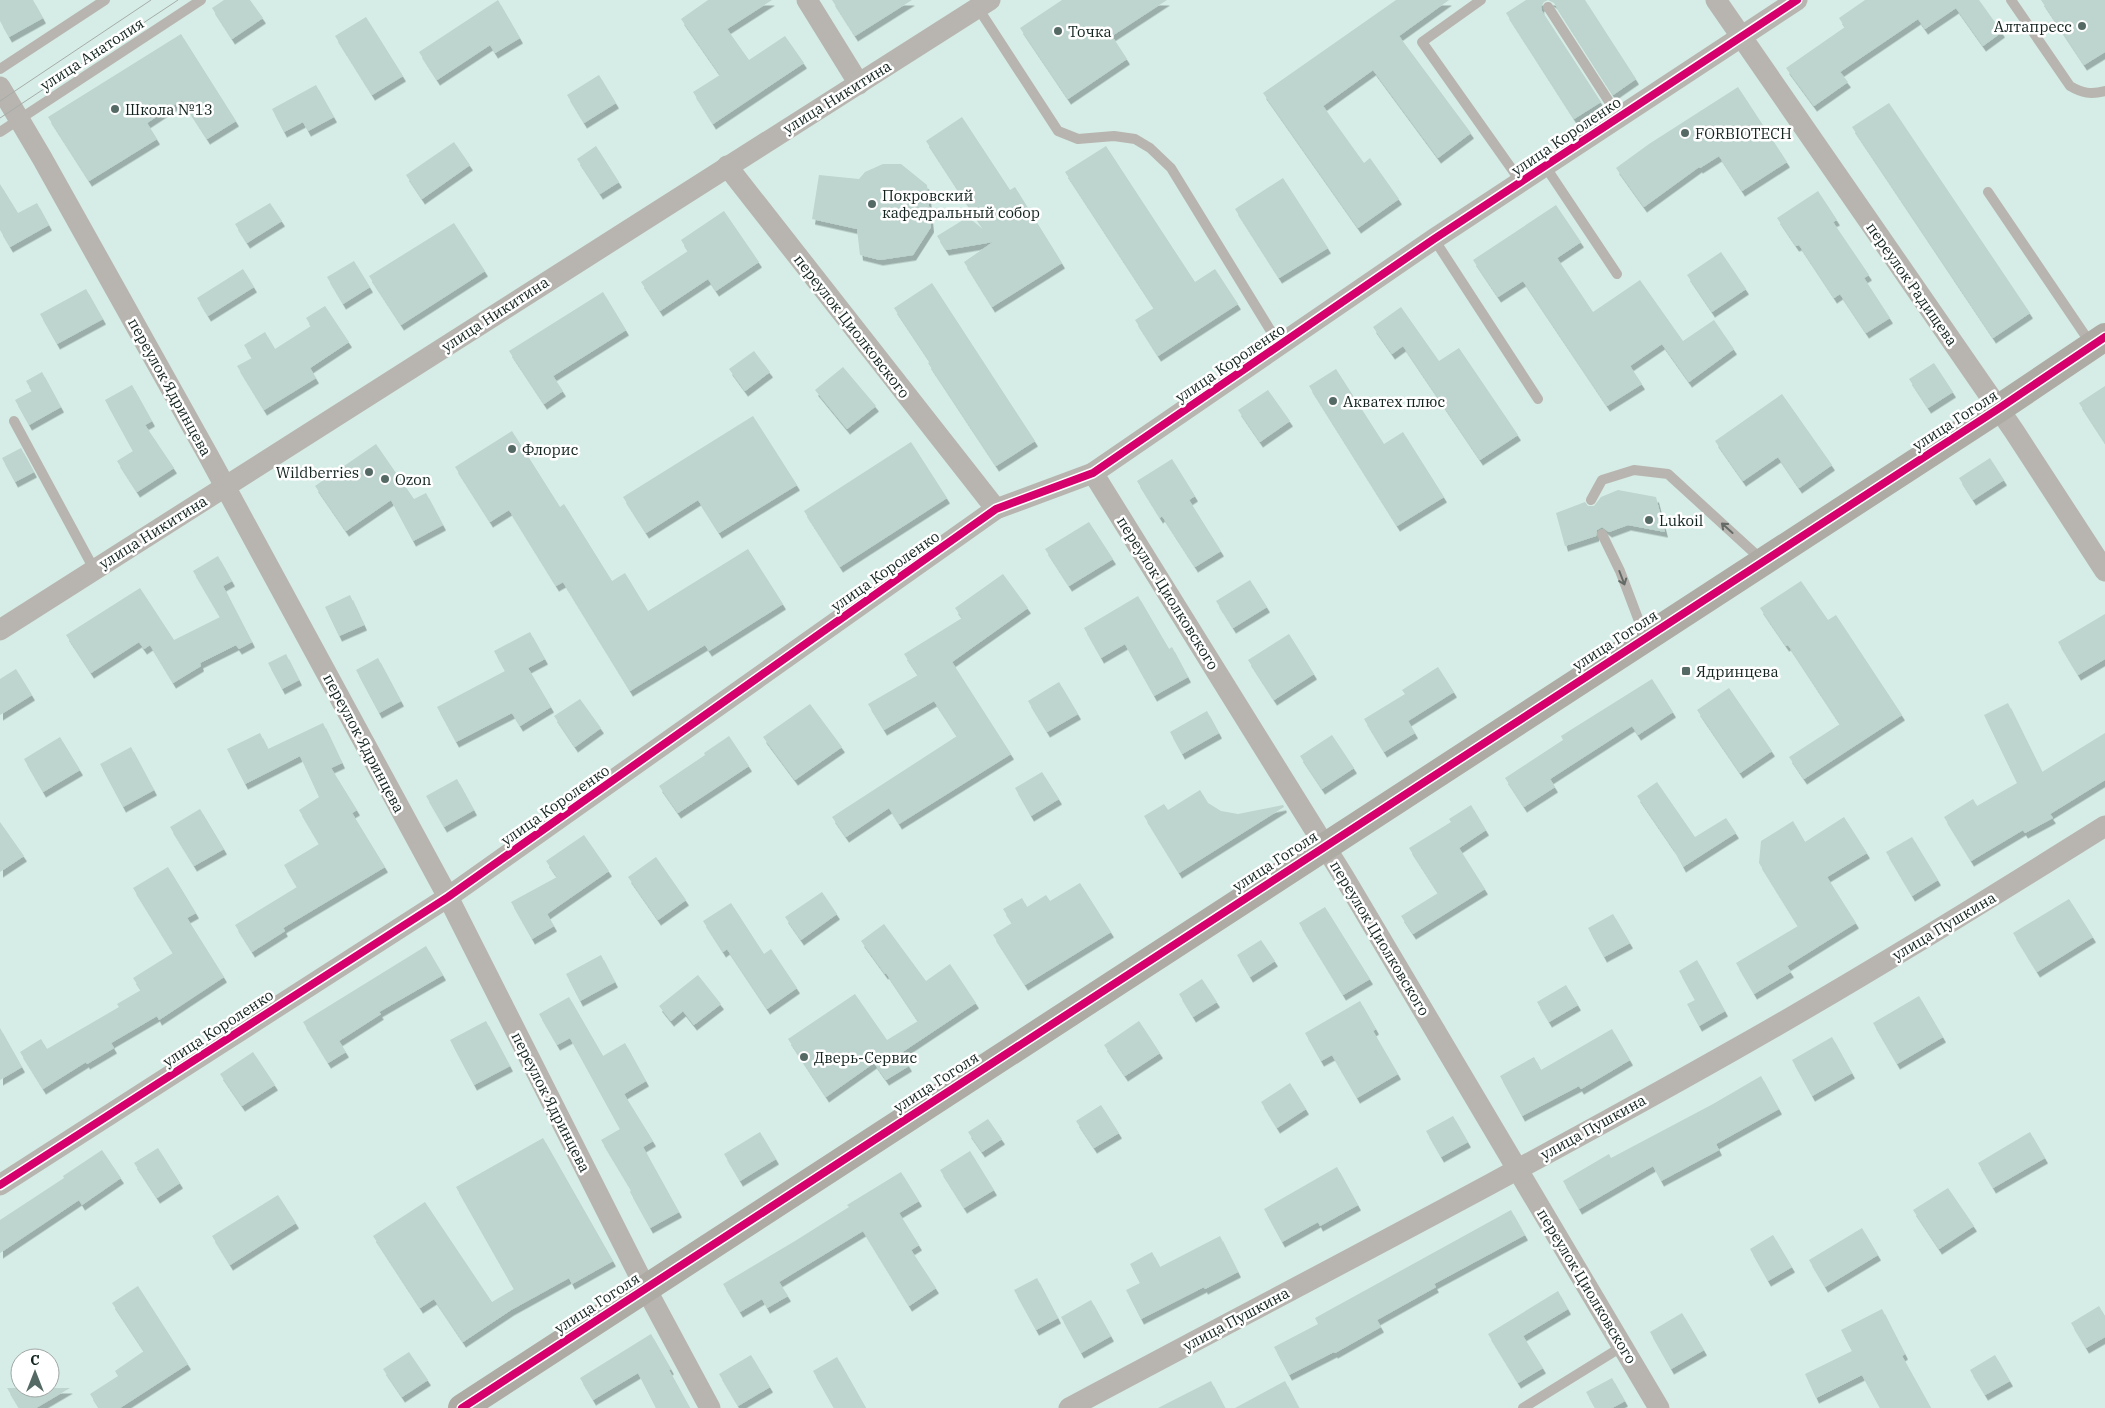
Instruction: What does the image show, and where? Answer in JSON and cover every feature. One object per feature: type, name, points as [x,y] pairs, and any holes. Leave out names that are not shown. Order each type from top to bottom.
[{"type":"street","points":[[807,0],[859,84]]},
{"type":"street","name":"переулок Радищева","points":[[1716,0],[1998,409],[2105,571]]},
{"type":"street","name":"улица Короленко","points":[[0,1185],[448,897],[996,510],[1094,473],[1434,239],[1797,0]]},
{"type":"street","name":"улица Никитина","points":[[0,630],[984,4]]},
{"type":"street","name":"переулок Ядринцева","points":[[0,87],[224,487],[448,897],[645,1287],[710,1408]]},
{"type":"street","name":"переулок Циолковского","points":[[727,166],[996,510]]},
{"type":"street","name":"улица Гоголя","points":[[462,1408],[645,1287],[1998,409],[2098,342]]},
{"type":"street","name":"переулок Циолковского","points":[[1094,473],[1324,846],[1659,1408]]},
{"type":"street","name":"улица Пушкина","points":[[1069,1408],[1517,1169],[1733,1051],[1955,920],[2105,826]]},
{"type":"lane","points":[[0,69],[105,0]]},
{"type":"lane","name":"улица Анатолия","points":[[0,132],[201,0]]},
{"type":"lane","points":[[1481,0],[1422,42],[1521,182]]},
{"type":"lane","points":[[2011,0],[2070,86],[2090,94],[2105,91]]},
{"type":"lane","points":[[984,4],[1058,131],[1078,139],[1114,136],[1136,139],[1150,148],[1171,168],[1280,346]]},
{"type":"lane","points":[[1548,7],[1619,117]]},
{"type":"lane","points":[[1545,166],[1617,274]]},
{"type":"lane","points":[[1988,192],[2098,342]]},
{"type":"lane","points":[[1434,239],[1538,399]]},
{"type":"lane","points":[[14,421],[94,569]]},
{"type":"lane","points":[[1591,500],[1602,480],[1634,470],[1668,474],[1763,560]]},
{"type":"lane","points":[[1602,534],[1620,572],[1645,637]]},
{"type":"lane","points":[[1522,1408],[1623,1346]]},
{"type":"building","points":[[0,0],[33,0],[43,18],[9,37],[0,21]]},
{"type":"building","points":[[224,0],[250,0],[263,18],[232,39],[212,8]]},
{"type":"building","points":[[498,0],[520,38],[495,53],[490,45],[437,80],[419,52]]},
{"type":"building","points":[[708,0],[772,0],[727,29],[749,60],[785,36],[804,63],[713,124],[693,92],[720,75],[681,19]]},
{"type":"building","points":[[832,0],[912,0],[855,36]]},
{"type":"building","points":[[1062,0],[1167,0],[1112,36],[1127,59],[1068,99],[1020,28]]},
{"type":"building","points":[[1396,0],[1449,0],[1399,36],[1471,133],[1438,158],[1373,70],[1323,106],[1364,163],[1370,158],[1399,199],[1358,228],[1263,93]]},
{"type":"building","points":[[1526,0],[1548,0],[1541,7],[1542,11],[1601,102],[1574,119],[1506,13]]},
{"type":"building","points":[[1548,0],[1585,0],[1636,79],[1613,95],[1554,3]]},
{"type":"building","points":[[1865,0],[1979,0],[2002,32],[1983,46],[1956,8],[1925,29],[1918,19],[1840,72],[1848,82],[1814,106],[1786,68],[1845,27],[1839,18]]},
{"type":"building","name":"Алтапресс","points":[[2041,0],[2105,0],[2105,52],[2084,65]]},
{"type":"building","points":[[366,17],[403,76],[372,95],[335,36]]},
{"type":"building","name":"Школа №13","points":[[181,34],[236,121],[207,139],[182,100],[147,123],[157,139],[89,181],[48,117]]},
{"type":"building","points":[[599,75],[616,103],[584,123],[567,95]]},
{"type":"building","points":[[316,85],[334,117],[308,131],[303,122],[284,132],[272,109]]},
{"type":"building","points":[[1738,87],[1787,162],[1742,191],[1719,156],[1699,167],[1644,207],[1616,168],[1649,144]]},
{"type":"building","points":[[1889,103],[2030,313],[1993,338],[1852,127]]},
{"type":"building","points":[[962,117],[1010,190],[1015,187],[1062,263],[992,307],[964,262],[993,242],[946,250],[937,236],[968,217],[984,230],[926,141]]},
{"type":"building","points":[[454,142],[470,165],[422,199],[406,175]]},
{"type":"building","points":[[596,146],[619,182],[600,194],[577,159]]},
{"type":"building","points":[[1106,146],[1195,282],[1215,269],[1238,304],[1158,356],[1135,320],[1154,308],[1065,172]]},
{"type":"building","name":"Покровский кафедральный собор","points":[[883,164],[901,164],[927,185],[931,227],[913,255],[880,260],[860,255],[857,229],[812,219],[819,175],[859,179],[865,172]]},
{"type":"building","points":[[1283,178],[1328,248],[1279,278],[1235,209]]},
{"type":"building","points":[[0,184],[18,213],[37,203],[49,225],[10,247],[0,230]]},
{"type":"building","points":[[1818,191],[1837,220],[1833,222],[1869,275],[1864,278],[1890,318],[1866,333],[1840,294],[1834,298],[1799,245],[1796,246],[1777,218]]},
{"type":"building","points":[[270,203],[282,221],[247,243],[235,224]]},
{"type":"building","points":[[1556,205],[1581,242],[1557,258],[1593,312],[1640,280],[1683,341],[1714,320],[1734,349],[1689,382],[1662,344],[1630,366],[1642,384],[1607,406],[1523,281],[1498,297],[1473,260]]},
{"type":"building","points":[[724,211],[759,262],[716,291],[708,279],[660,311],[641,282],[688,251],[681,240]]},
{"type":"building","points":[[454,223],[485,271],[401,325],[369,276]]},
{"type":"building","points":[[1721,252],[1746,289],[1712,312],[1687,275]]},
{"type":"building","points":[[354,261],[370,287],[343,304],[327,277]]},
{"type":"building","points":[[243,269],[254,287],[208,316],[197,298]]},
{"type":"building","points":[[932,283],[1035,441],[996,466],[894,308]]},
{"type":"building","points":[[86,289],[103,319],[57,344],[40,314]]},
{"type":"building","points":[[603,292],[626,330],[553,376],[563,391],[544,404],[509,351]]},
{"type":"building","points":[[325,306],[349,342],[310,368],[316,378],[264,410],[237,366],[252,358],[244,345],[265,332],[275,349],[311,326],[306,318]]},
{"type":"building","points":[[1401,307],[1439,361],[1459,348],[1518,435],[1480,460],[1403,346],[1392,354],[1373,327]]},
{"type":"building","points":[[754,351],[770,372],[745,391],[729,369]]},
{"type":"building","points":[[1934,363],[1953,392],[1928,408],[1909,379]]},
{"type":"building","points":[[843,367],[876,406],[847,429],[815,390]]},
{"type":"building","points":[[1336,369],[1384,444],[1403,432],[1444,497],[1397,526],[1309,386]]},
{"type":"building","points":[[42,372],[61,407],[29,425],[15,400],[32,391],[26,381]]},
{"type":"building","points":[[132,385],[152,421],[145,425],[174,468],[137,492],[117,461],[133,451],[105,400]]},
{"type":"building","points":[[2105,386],[2105,443],[2079,403]]},
{"type":"building","points":[[1268,390],[1290,421],[1260,442],[1238,410]]},
{"type":"building","points":[[1782,394],[1832,465],[1799,488],[1778,457],[1743,481],[1715,441]]},
{"type":"building","points":[[753,416],[797,485],[719,533],[698,500],[646,533],[623,497]]},
{"type":"building","points":[[512,431],[560,507],[564,504],[612,581],[625,573],[648,611],[748,549],[783,604],[709,651],[705,645],[630,691],[563,582],[556,586],[509,510],[490,522],[455,467]]},
{"type":"building","points":[[911,442],[947,498],[840,567],[804,511]]},
{"type":"building","points":[[376,444],[414,499],[426,493],[443,525],[413,541],[391,500],[346,531],[315,486]]},
{"type":"building","points":[[21,448],[34,472],[15,482],[2,458]]},
{"type":"building","points":[[1990,458],[2004,480],[1973,500],[1959,478]]},
{"type":"building","points":[[1172,459],[1195,496],[1189,500],[1221,551],[1195,567],[1162,516],[1160,518],[1137,481]]},
{"type":"building","points":[[1618,490],[1656,497],[1665,532],[1628,525],[1609,532],[1602,527],[1597,530],[1596,536],[1565,546],[1556,513],[1585,502],[1588,506],[1594,506],[1601,497]]},
{"type":"building","points":[[1089,522],[1113,559],[1069,586],[1045,549]]},
{"type":"building","points":[[218,556],[232,581],[223,586],[252,642],[239,649],[236,645],[200,663],[201,666],[173,683],[150,645],[144,649],[139,642],[91,673],[66,635],[140,588],[174,640],[220,617],[193,571]]},
{"type":"building","points":[[1003,574],[1028,608],[952,662],[1011,754],[899,824],[889,808],[846,837],[832,817],[957,736],[934,701],[884,730],[868,704],[918,675],[904,654],[962,618],[955,608]]},
{"type":"building","points":[[1250,580],[1267,607],[1233,628],[1216,601]]},
{"type":"building","points":[[1801,581],[1828,620],[1836,615],[1902,715],[1804,779],[1789,757],[1840,724],[1788,645],[1786,646],[1760,608]]},
{"type":"building","points":[[350,595],[364,625],[339,636],[325,607]]},
{"type":"building","points":[[1138,596],[1169,649],[1172,647],[1188,677],[1154,696],[1125,644],[1101,658],[1084,628]]},
{"type":"building","points":[[2105,614],[2105,659],[2078,675],[2058,642]]},
{"type":"building","points":[[530,632],[545,659],[528,668],[551,707],[520,726],[512,713],[456,742],[437,707],[505,671],[494,651]]},
{"type":"building","points":[[1289,634],[1314,674],[1274,700],[1248,660]]},
{"type":"building","points":[[286,654],[299,680],[282,689],[268,663]]},
{"type":"building","points":[[378,658],[401,701],[379,713],[356,670]]},
{"type":"building","points":[[1438,667],[1454,692],[1408,721],[1415,733],[1384,752],[1364,719],[1405,694],[1402,690]]},
{"type":"building","points":[[16,669],[32,695],[0,715],[0,679]]},
{"type":"building","points":[[1652,679],[1673,712],[1638,735],[1632,726],[1550,779],[1555,787],[1524,807],[1505,778],[1563,740],[1561,736]]},
{"type":"building","points":[[1059,682],[1078,714],[1047,732],[1028,701]]},
{"type":"building","points":[[1729,688],[1772,751],[1740,773],[1697,710]]},
{"type":"building","points":[[580,699],[601,728],[575,747],[554,716]]},
{"type":"building","points":[[2008,703],[2042,772],[2105,733],[2105,780],[2050,814],[2053,818],[2025,833],[2023,830],[1971,861],[1944,817],[1973,799],[1977,806],[2017,783],[1984,715]]},
{"type":"building","points":[[810,704],[842,747],[795,780],[763,737]]},
{"type":"building","points":[[1207,711],[1219,733],[1182,754],[1170,732]]},
{"type":"building","points":[[323,723],[342,763],[331,768],[357,810],[352,813],[385,867],[283,928],[285,931],[252,952],[235,925],[297,887],[284,865],[319,844],[299,810],[319,797],[300,756],[245,784],[227,749],[260,733],[268,749]]},
{"type":"building","points":[[1332,735],[1354,768],[1322,789],[1300,756]]},
{"type":"building","points":[[729,736],[749,766],[678,813],[659,786],[705,755],[704,753]]},
{"type":"building","points":[[60,737],[80,770],[43,792],[24,759]]},
{"type":"building","points":[[131,747],[154,790],[123,807],[100,764]]},
{"type":"building","points":[[1042,772],[1059,799],[1031,816],[1015,788]]},
{"type":"building","points":[[457,779],[474,810],[444,827],[426,796]]},
{"type":"building","points":[[1657,782],[1695,837],[1726,818],[1736,833],[1683,867],[1674,850],[1637,796]]},
{"type":"building","points":[[1200,790],[1208,803],[1221,811],[1238,814],[1283,805],[1284,807],[1179,873],[1144,816],[1164,804],[1168,810]]},
{"type":"building","points":[[1471,805],[1486,830],[1459,848],[1485,889],[1413,934],[1401,916],[1438,893],[1409,848],[1451,822],[1449,819]]},
{"type":"building","points":[[200,809],[224,849],[194,866],[170,827]]},
{"type":"building","points":[[1844,817],[1867,853],[1827,877],[1856,923],[1787,966],[1791,972],[1754,994],[1736,963],[1798,926],[1759,863],[1761,841],[1793,821],[1805,842]]},
{"type":"building","points":[[0,822],[24,856],[0,872]]},
{"type":"building","points":[[584,835],[609,871],[547,914],[554,926],[532,939],[511,902],[557,877],[546,861]]},
{"type":"building","points":[[1912,837],[1938,880],[1912,896],[1886,852]]},
{"type":"building","points":[[656,857],[686,900],[658,920],[628,877]]},
{"type":"building","points":[[168,867],[196,913],[187,918],[224,977],[159,1020],[157,1016],[111,1043],[114,1048],[87,1064],[86,1062],[43,1089],[20,1052],[41,1039],[47,1049],[119,1007],[117,1004],[141,990],[133,978],[173,953],[133,888]]},
{"type":"building","points":[[1080,883],[1111,932],[1025,985],[993,935],[1012,923],[1003,909],[1022,898],[1027,907],[1046,895],[1050,901]]},
{"type":"building","points":[[822,892],[837,914],[801,940],[785,917]]},
{"type":"building","points":[[2069,899],[2093,937],[2037,972],[2013,933]]},
{"type":"building","points":[[731,903],[764,954],[771,949],[797,988],[767,1009],[727,949],[723,952],[703,921]]},
{"type":"building","points":[[1325,907],[1370,979],[1343,995],[1299,923]]},
{"type":"building","points":[[1613,914],[1630,943],[1604,957],[1588,928]]},
{"type":"building","points":[[884,924],[926,981],[950,964],[976,1003],[901,1053],[909,1066],[886,1080],[874,1063],[826,1097],[788,1039],[855,994],[887,1040],[918,1021],[886,973],[861,941]]},
{"type":"building","points":[[1261,940],[1275,961],[1250,977],[1237,955]]},
{"type":"building","points":[[426,946],[443,975],[379,1012],[381,1014],[339,1041],[346,1052],[328,1063],[303,1022]]},
{"type":"building","points":[[601,955],[615,982],[580,1001],[566,974]]},
{"type":"building","points":[[1697,960],[1725,1011],[1699,1026],[1687,1004],[1695,1000],[1679,971]]},
{"type":"building","points":[[698,975],[721,1004],[694,1025],[683,1011],[671,1021],[659,1006]]},
{"type":"building","points":[[1202,979],[1217,1002],[1193,1017],[1179,994]]},
{"type":"building","points":[[1566,985],[1578,1005],[1549,1022],[1537,1002]]},
{"type":"building","points":[[1919,996],[1943,1037],[1897,1064],[1873,1023]]},
{"type":"building","points":[[569,997],[603,1056],[625,1043],[646,1081],[624,1094],[653,1141],[643,1147],[679,1212],[650,1228],[630,1192],[631,1190],[601,1140],[620,1129],[570,1038],[557,1045],[539,1014]]},
{"type":"building","points":[[1360,1001],[1376,1029],[1373,1031],[1398,1074],[1357,1098],[1332,1055],[1321,1061],[1305,1033]]},
{"type":"building","points":[[486,1021],[510,1066],[474,1085],[450,1040]]},
{"type":"building","points":[[1139,1021],[1160,1053],[1125,1076],[1104,1045]]},
{"type":"building","points":[[0,1028],[22,1067],[0,1080]]},
{"type":"building","points":[[1612,1029],[1630,1060],[1581,1089],[1579,1086],[1522,1116],[1500,1076],[1534,1057],[1541,1070]]},
{"type":"building","points":[[1832,1037],[1852,1073],[1812,1096],[1792,1060]]},
{"type":"building","points":[[253,1052],[275,1085],[242,1106],[220,1074]]},
{"type":"building","points":[[1761,1076],[1779,1109],[1716,1144],[1719,1150],[1661,1181],[1653,1166],[1579,1209],[1563,1181],[1609,1154],[1611,1158],[1713,1104]]},
{"type":"building","points":[[1290,1083],[1306,1109],[1277,1128],[1261,1102]]},
{"type":"building","points":[[1101,1105],[1119,1133],[1094,1148],[1076,1121]]},
{"type":"building","points":[[1453,1116],[1468,1142],[1441,1157],[1426,1131]]},
{"type":"building","points":[[988,1119],[1002,1139],[982,1152],[968,1132]]},
{"type":"building","points":[[760,1132],[776,1159],[740,1181],[724,1154]]},
{"type":"building","points":[[2030,1132],[2045,1158],[1993,1188],[1978,1163]]},
{"type":"building","points":[[543,1138],[613,1261],[572,1284],[569,1278],[511,1310],[463,1342],[434,1299],[420,1308],[373,1236],[425,1202],[492,1302],[514,1289],[456,1187]]},
{"type":"building","points":[[158,1148],[180,1183],[157,1198],[134,1163]]},
{"type":"building","points":[[102,1150],[121,1178],[82,1205],[79,1200],[0,1253],[0,1220],[64,1178],[63,1176]]},
{"type":"building","points":[[970,1151],[994,1190],[964,1208],[940,1170]]},
{"type":"building","points":[[1337,1167],[1358,1205],[1320,1226],[1318,1222],[1282,1242],[1264,1209]]},
{"type":"building","points":[[901,1172],[919,1201],[899,1213],[919,1245],[911,1250],[936,1288],[909,1306],[863,1231],[779,1282],[788,1296],[767,1308],[762,1299],[740,1312],[723,1284],[795,1241],[849,1207],[847,1205]]},
{"type":"building","points":[[1948,1188],[1974,1226],[1939,1249],[1913,1210]]},
{"type":"building","points":[[278,1195],[296,1223],[230,1265],[212,1236]]},
{"type":"building","points":[[1511,1210],[1525,1235],[1434,1284],[1436,1287],[1377,1320],[1381,1327],[1335,1353],[1289,1375],[1274,1347],[1318,1324],[1315,1318]]},
{"type":"building","points":[[1862,1228],[1878,1255],[1825,1287],[1809,1260]]},
{"type":"building","points":[[1773,1235],[1792,1267],[1768,1281],[1750,1249]]},
{"type":"building","points":[[1220,1236],[1238,1272],[1141,1319],[1126,1290],[1140,1283],[1130,1264],[1152,1252],[1160,1267]]},
{"type":"building","points":[[1037,1278],[1058,1318],[1036,1330],[1014,1290]]},
{"type":"building","points":[[138,1286],[188,1364],[120,1408],[99,1408],[90,1394],[118,1376],[115,1371],[144,1351],[112,1303]]},
{"type":"building","points":[[1558,1291],[1568,1309],[1523,1336],[1543,1368],[1518,1383],[1488,1334]]},
{"type":"building","points":[[1091,1300],[1111,1336],[1081,1353],[1061,1317]]},
{"type":"building","points":[[2099,1306],[2105,1316],[2105,1337],[2086,1348],[2071,1323]]},
{"type":"building","points":[[1882,1309],[1905,1354],[1902,1356],[1931,1408],[1880,1408],[1862,1375],[1816,1398],[1805,1374],[1852,1351],[1841,1330]]},
{"type":"building","points":[[1682,1313],[1704,1350],[1671,1369],[1650,1332]]},
{"type":"building","points":[[651,1334],[690,1408],[656,1408],[638,1373],[593,1400],[580,1378]]},
{"type":"building","points":[[409,1352],[428,1380],[402,1397],[383,1369]]},
{"type":"building","points":[[751,1355],[770,1387],[738,1406],[719,1374]]},
{"type":"building","points":[[1995,1355],[2010,1381],[1985,1395],[1970,1370]]},
{"type":"building","points":[[837,1357],[866,1408],[834,1408],[813,1371]]},
{"type":"building","points":[[1612,1378],[1625,1401],[1612,1408],[1595,1408],[1586,1392]]},
{"type":"building","points":[[1211,1381],[1225,1408],[1158,1408]]},
{"type":"building","points":[[1285,1381],[1299,1408],[1235,1408]]},
{"type":"building","points":[[60,1388],[70,1388],[60,1394]]},
{"type":"building","points":[[13,1398],[53,1398],[36,1408],[19,1408]]},
{"type":"tram line","points":[[0,101],[151,0]]},
{"type":"tram line","points":[[0,118],[178,0]]},
{"type":"cycle path","points":[[0,1185],[448,897],[996,509],[1093,473],[1434,239],[1797,0]]},
{"type":"cycle path","points":[[462,1408],[1998,409],[2105,337]]},
{"type":"place","name":"Алтапресс","points":[[2082,26]]},
{"type":"place","name":"Точка","points":[[1058,31]]},
{"type":"place","name":"Школа №13","points":[[115,109]]},
{"type":"place","name":"FORBIOTECH","points":[[1685,133]]},
{"type":"place","name":"Покровский кафедральный собор","points":[[872,204]]},
{"type":"place","name":"Акватех плюс","points":[[1333,401]]},
{"type":"place","name":"Флорис","points":[[512,449]]},
{"type":"place","name":"Wildberries","points":[[369,472]]},
{"type":"place","name":"Ozon","points":[[385,479]]},
{"type":"place","name":"Lukoil","points":[[1649,520]]},
{"type":"place","name":"Ядринцева","points":[[1686,671]]},
{"type":"place","name":"Дверь-Сервис","points":[[804,1057]]}]
